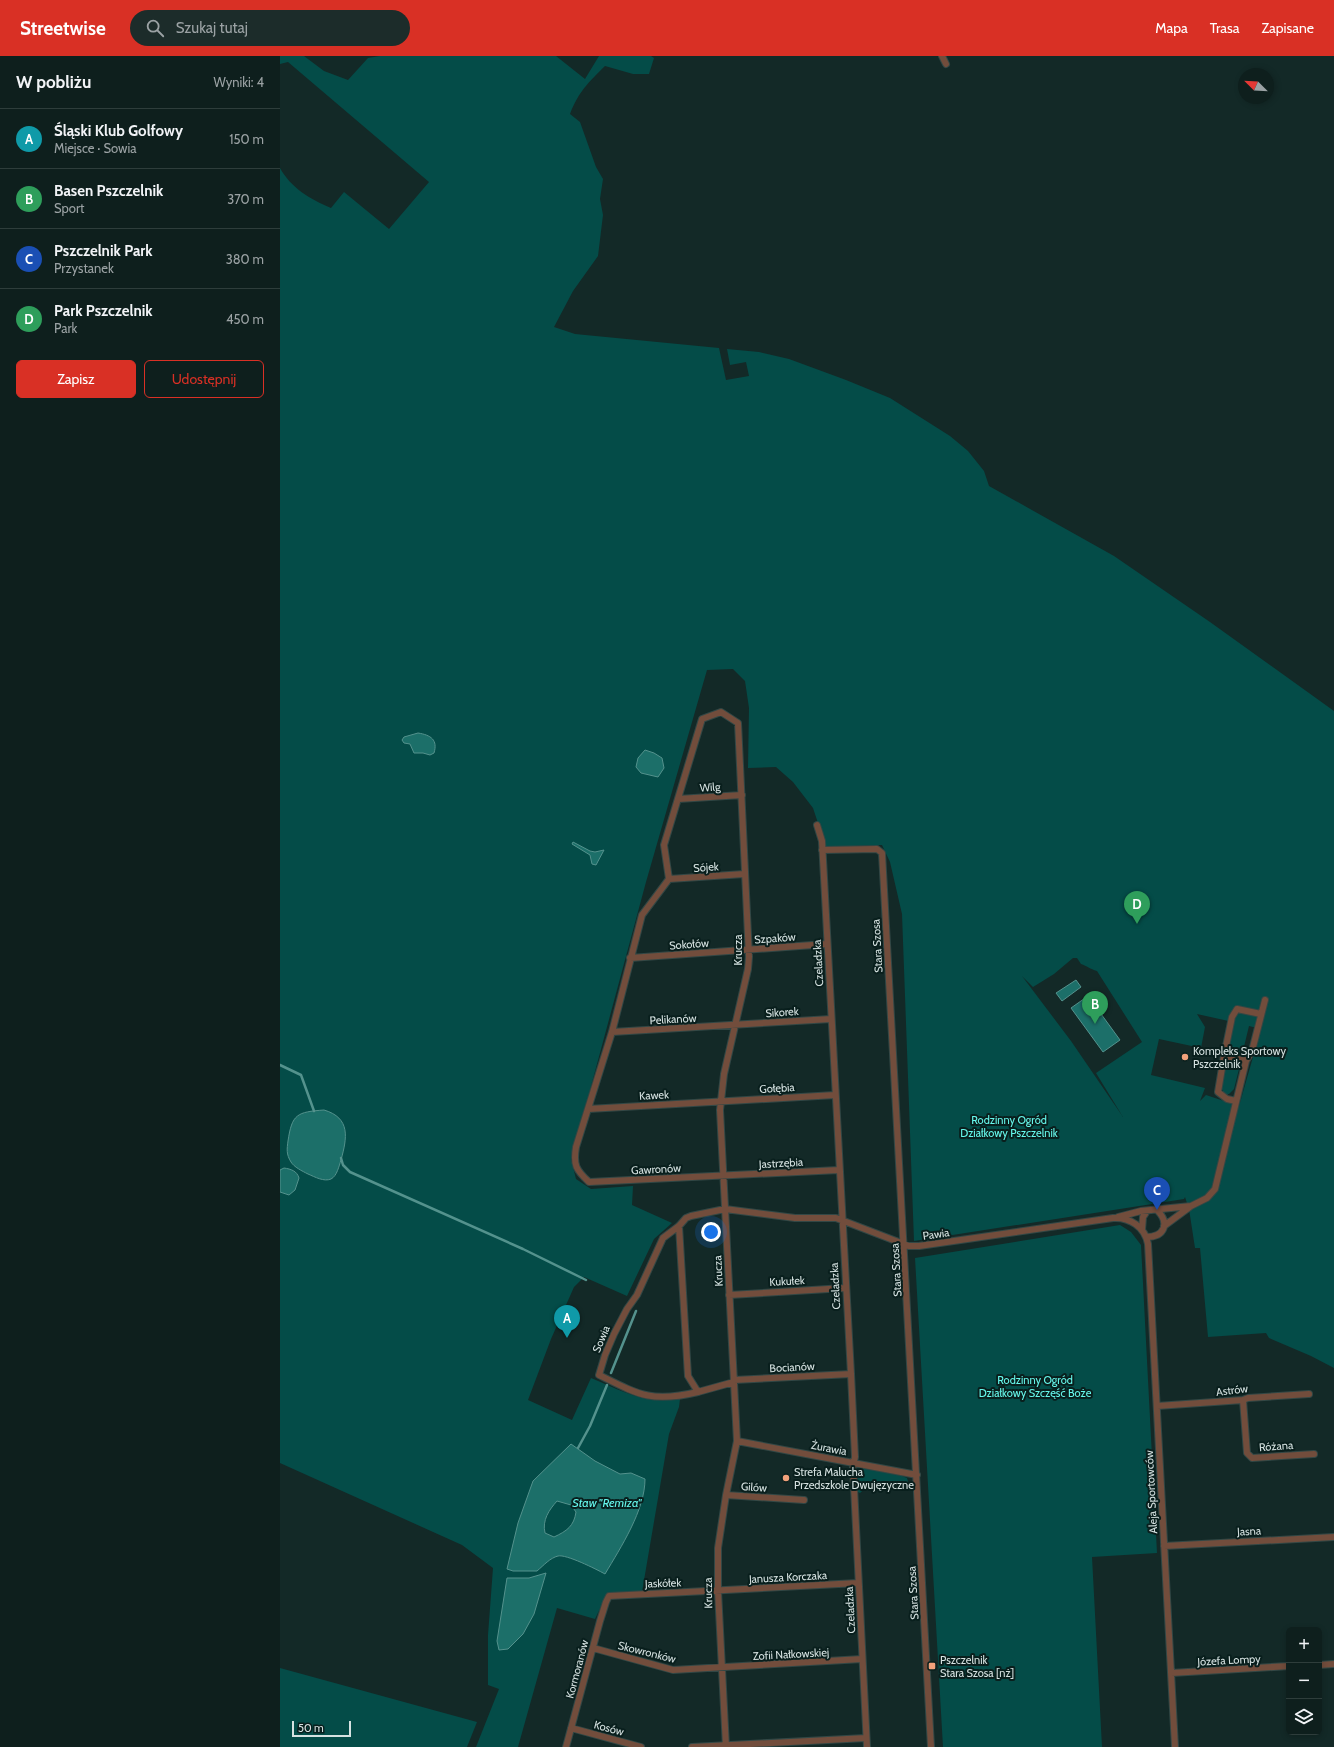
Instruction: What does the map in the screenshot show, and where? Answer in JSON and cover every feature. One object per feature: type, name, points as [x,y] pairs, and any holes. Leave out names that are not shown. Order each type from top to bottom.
[{"type":"street","points":[[942,56],[946,64]]},
{"type":"street","name":"Krucza","points":[[678,799],[702,719],[721,712],[738,724],[748,950],[748,969],[734,1026],[720,1101],[737,1441],[726,1495],[718,1548],[718,1591],[726,1746]]},
{"type":"street","name":"Wilg","points":[[678,799],[742,795]]},
{"type":"street","points":[[588,1109],[612,1032],[642,915],[670,879],[664,844],[678,799]]},
{"type":"street","name":"Czeladzka","points":[[817,825],[822,841],[845,1288],[851,1374],[858,1583],[867,1747]]},
{"type":"street","name":"Stara Szosa","points":[[822,850],[877,849],[882,853],[931,1747]]},
{"type":"street","name":"Sójek","points":[[670,879],[744,874]]},
{"type":"street","name":"Szpaków","points":[[748,950],[827,944]]},
{"type":"street","name":"Sokołów","points":[[630,958],[748,950]]},
{"type":"street","points":[[1164,1226],[1191,1206],[1207,1198],[1215,1189],[1246,1061],[1252,1051],[1265,1000]]},
{"type":"street","points":[[1236,1101],[1227,1099],[1218,1092],[1232,1017],[1237,1009],[1261,1014]]},
{"type":"street","name":"Sikorek","points":[[734,1026],[831,1019]]},
{"type":"street","name":"Pelikanów","points":[[612,1032],[734,1026]]},
{"type":"street","points":[[1224,1056],[1246,1061]]},
{"type":"street","name":"Gołębia","points":[[720,1101],[835,1095]]},
{"type":"street","name":"Kawek","points":[[588,1109],[720,1101]]},
{"type":"street","name":"Gawronów","points":[[588,1109],[574,1158],[578,1171],[589,1182],[723,1176]]},
{"type":"street","name":"Jastrzębia","points":[[723,1176],[839,1170]]},
{"type":"street","points":[[1113,1218],[1147,1210],[1191,1206]]},
{"type":"street","name":"Pawia","points":[[725,1209],[795,1218],[836,1218],[904,1244],[918,1246],[1113,1218],[1131,1221],[1142,1230],[1146,1237]]},
{"type":"street","name":"Sowia","points":[[725,1209],[686,1218],[679,1226],[663,1238],[637,1295],[627,1308],[614,1334],[605,1355],[599,1375],[632,1391],[652,1397],[678,1396],[698,1392],[734,1381]]},
{"type":"street","points":[[1142,1230],[1143,1217],[1147,1210]]},
{"type":"street","points":[[1146,1237],[1154,1237],[1160,1233],[1164,1226],[1164,1217],[1157,1210]]},
{"type":"street","points":[[679,1226],[688,1376],[698,1392]]},
{"type":"street","name":"Aleja Sportowców","points":[[1146,1237],[1175,1747]]},
{"type":"street","name":"Kukułek","points":[[729,1295],[845,1288]]},
{"type":"street","name":"Bocianów","points":[[734,1381],[851,1374]]},
{"type":"street","name":"Astrów","points":[[1156,1406],[1309,1394]]},
{"type":"street","name":"Różana","points":[[1243,1400],[1246,1453],[1249,1456],[1252,1458],[1314,1454]]},
{"type":"street","name":"Żurawia","points":[[737,1441],[917,1475]]},
{"type":"street","name":"Gilów","points":[[726,1495],[804,1500]]},
{"type":"street","name":"Jasna","points":[[1164,1546],[1334,1537]]},
{"type":"street","name":"Janusza Korczaka","points":[[718,1591],[858,1583]]},
{"type":"street","name":"Jaskółek","points":[[609,1596],[718,1591]]},
{"type":"street","name":"Kormoranów","points":[[566,1747],[606,1602],[609,1596]]},
{"type":"street","name":"Skowronków","points":[[593,1648],[673,1670],[722,1668]]},
{"type":"street","name":"Zofii Nałkowskiej","points":[[722,1668],[862,1659]]},
{"type":"street","points":[[1322,1664],[1334,1664]]},
{"type":"street","name":"Józefa Lompy","points":[[1171,1673],[1286,1666]]},
{"type":"street","name":"Kosów","points":[[571,1728],[641,1747]]},
{"type":"street","points":[[692,1747],[866,1738]]},
{"type":"green space","name":"Rodzinny Ogród Działkowy Pszczelnik","points":[[280,56],[304,56],[324,71],[348,80],[368,58],[380,56],[556,56],[585,79],[599,56],[651,56],[654,58],[649,74],[633,74],[605,66],[584,88],[570,114],[580,122],[596,167],[603,179],[600,199],[603,215],[598,256],[573,291],[554,327],[575,334],[719,348],[726,380],[749,376],[746,362],[730,365],[727,349],[759,352],[789,359],[890,398],[950,436],[968,451],[984,471],[989,486],[1114,556],[1210,622],[1334,711],[1334,1368],[1311,1356],[1269,1338],[1266,1333],[1208,1337],[1200,1248],[1195,1248],[1189,1209],[1185,1197],[1184,1199],[914,1241],[902,914],[890,862],[882,845],[826,847],[813,808],[793,782],[776,767],[748,768],[749,708],[745,681],[733,669],[707,670],[646,882],[590,1090],[573,1146],[571,1159],[576,1179],[591,1189],[633,1186],[632,1205],[672,1223],[654,1239],[627,1296],[584,1277],[574,1287],[551,1339],[528,1400],[572,1420],[591,1378],[624,1392],[649,1399],[680,1399],[679,1407],[669,1434],[642,1592],[607,1594],[595,1619],[557,1608],[518,1747],[476,1747],[499,1689],[488,1685],[488,1635],[493,1568],[462,1545],[280,1463],[280,168],[295,187],[316,201],[331,208],[344,192],[389,229],[429,182],[288,62],[280,64]],"holes":[[[1073,958],[1077,958],[1081,964],[1097,971],[1142,1042],[1096,1073],[1123,1117],[1071,1041],[1022,976],[1033,987],[1054,974]],[[1197,1014],[1233,1022],[1227,1052],[1229,1054],[1242,1055],[1249,1026],[1261,1029],[1239,1106],[1206,1095],[1200,1101],[1205,1088],[1151,1075],[1159,1039],[1201,1048],[1205,1027]]]},
{"type":"green space","points":[[1225,1061],[1240,1065],[1234,1089],[1229,1094],[1225,1094],[1221,1088]]},
{"type":"green space","name":"Rodzinny Ogród Działkowy Szczęść Boże","points":[[1120,1225],[1131,1232],[1141,1245],[1157,1553],[1092,1557],[1102,1747],[943,1747],[915,1258]]},
{"type":"green space","points":[[860,1467],[907,1478],[910,1489],[895,1489],[894,1481],[871,1483],[860,1493],[858,1492],[857,1470]]},
{"type":"green space","points":[[280,1668],[477,1722],[467,1747],[280,1747]]},
{"type":"water","points":[[418,733],[427,735],[434,741],[434,753],[430,755],[414,753],[410,744],[404,743],[402,740],[404,737]]},
{"type":"water","points":[[645,750],[662,758],[664,768],[658,777],[641,773],[636,767],[638,758]]},
{"type":"water","points":[[573,842],[590,851],[595,852],[604,850],[596,865],[592,864],[590,855],[572,844]]},
{"type":"water","points":[[1076,980],[1081,987],[1062,1001],[1056,993]]},
{"type":"water","points":[[1088,996],[1120,1040],[1103,1052],[1071,1008]]},
{"type":"water","points":[[324,1110],[339,1118],[345,1130],[345,1144],[338,1171],[333,1178],[328,1180],[320,1179],[294,1166],[288,1156],[287,1149],[292,1125],[297,1116],[308,1112]]},
{"type":"water","points":[[284,1168],[293,1171],[299,1178],[295,1190],[289,1195],[280,1192],[280,1170]]},
{"type":"water","name":"Staw \"Remiza\"","points":[[571,1444],[595,1461],[620,1474],[631,1473],[645,1479],[644,1491],[637,1516],[605,1574],[581,1562],[562,1556],[552,1558],[537,1571],[513,1571],[507,1569],[518,1523],[533,1481]],"holes":[[[557,1501],[571,1505],[576,1512],[574,1521],[569,1528],[563,1533],[554,1537],[545,1533],[545,1520],[551,1508]]]},
{"type":"water","points":[[546,1573],[534,1614],[523,1634],[508,1649],[499,1650],[497,1641],[507,1578],[529,1578]]},
{"type":"waterway","points":[[280,1065],[301,1075],[314,1111]]},
{"type":"waterway","points":[[341,1158],[343,1165],[350,1172],[523,1249],[586,1280]]},
{"type":"waterway","points":[[611,1373],[636,1311]]},
{"type":"waterway","points":[[578,1448],[590,1426],[607,1385]]},
{"type":"place","name":"Park Pszczelnik","points":[[1137,924]]},
{"type":"place","name":"Basen Pszczelnik","points":[[1095,1024]]},
{"type":"place","name":"Kompleks Sportowy Pszczelnik","points":[[1185,1057]]},
{"type":"place","name":"Pszczelnik Park","points":[[1157,1210]]},
{"type":"place","name":"Śląski Klub Golfowy","points":[[567,1338]]},
{"type":"place","name":"Strefa Malucha Przedszkole Dwujęzyczne","points":[[786,1478]]},
{"type":"place","name":"Pszczelnik Stara Szosa [nż]","points":[[932,1666]]}]
